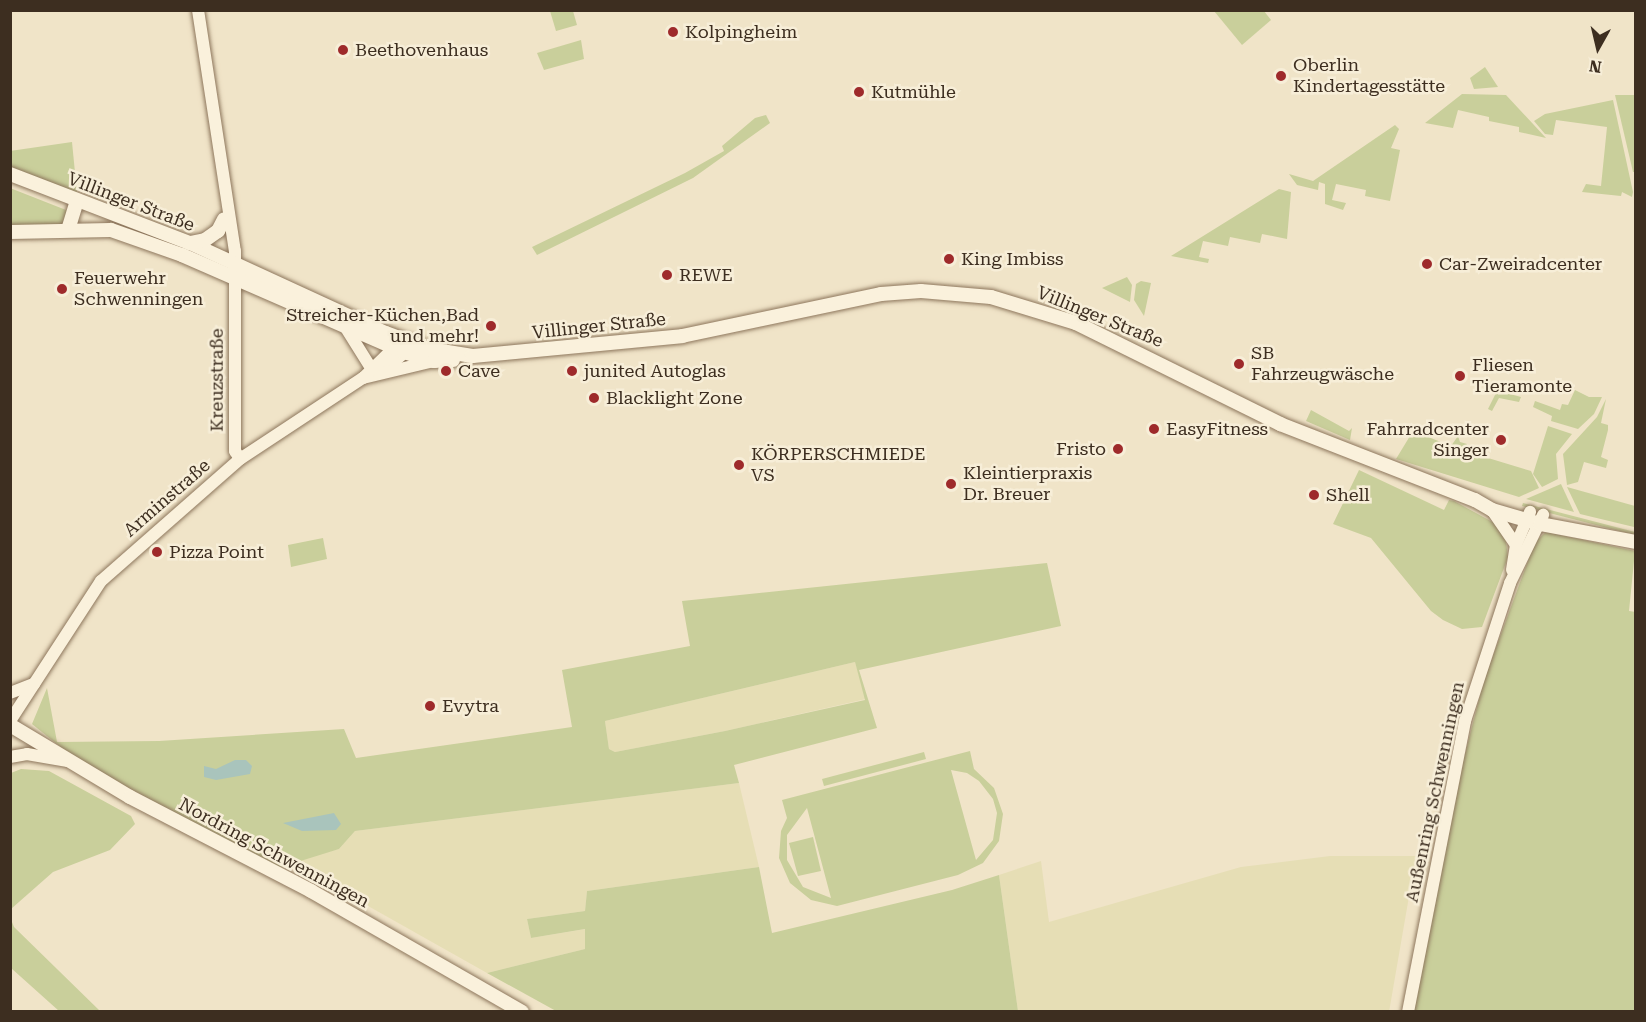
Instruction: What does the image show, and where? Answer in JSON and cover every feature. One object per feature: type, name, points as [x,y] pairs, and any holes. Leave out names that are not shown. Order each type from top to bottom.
[{"type":"main road","name":"Villinger Straße","points":[[10,174],[190,243],[234,271],[346,328],[404,346],[472,356],[672,337],[881,294],[921,291],[975,295],[1025,306],[1076,323],[1304,435],[1475,500],[1561,525],[1635,542]]},
{"type":"main road","points":[[68,230],[77,200]]},
{"type":"main road","points":[[190,243],[205,240],[218,231],[224,219]]},
{"type":"main road","points":[[10,232],[111,230],[234,271]]},
{"type":"main road","name":"Villinger Straße","points":[[234,271],[434,361],[465,360],[472,356]]},
{"type":"main road","name":"Villinger Straße","points":[[1475,500],[1492,510],[1535,518]]},
{"type":"main road","name":"Nordring Schwenningen","points":[[10,723],[66,761],[311,891],[522,1011]]},
{"type":"street","name":"Kreuzstraße","points":[[198,10],[224,193],[233,240],[235,451],[240,459]]},
{"type":"street","name":"Kreuzstraße","points":[[224,193],[226,248],[234,271]]},
{"type":"street","points":[[346,328],[376,371]]},
{"type":"street","name":"Arminstraße","points":[[10,723],[101,581],[240,459],[376,371],[404,346]]},
{"type":"street","name":"Arminstraße","points":[[376,371],[434,361]]},
{"type":"street","points":[[1492,510],[1516,545]]},
{"type":"street","name":"Außenring Schwenningen","points":[[1510,583],[1516,545],[1535,518]]},
{"type":"street","name":"Außenring Schwenningen","points":[[1408,1011],[1465,721],[1510,583],[1535,518]]},
{"type":"street","points":[[10,693],[34,684]]},
{"type":"street","points":[[10,757],[27,754],[66,761]]},
{"type":"shaded area","points":[[855,662],[866,699],[725,731],[615,752],[609,749],[605,721]]},
{"type":"shaded area","points":[[739,783],[759,867],[587,891],[585,911],[527,919],[531,938],[586,929],[585,949],[487,973],[345,893],[299,859],[339,849],[355,831]]},
{"type":"shaded area","points":[[1330,856],[1416,856],[1389,1012],[1018,1011],[999,875],[1041,861],[1049,922],[1241,867]]},
{"type":"green space","points":[[550,11],[573,11],[577,25],[556,31]]},
{"type":"green space","points":[[1214,11],[1264,11],[1271,20],[1242,45]]},
{"type":"green space","points":[[581,40],[584,59],[544,70],[537,53]]},
{"type":"green space","points":[[1485,67],[1498,87],[1474,89],[1470,78]]},
{"type":"green space","points":[[1462,94],[1506,95],[1546,138],[1519,132],[1519,127],[1489,121],[1489,117],[1458,110],[1453,128],[1425,123]]},
{"type":"green space","points":[[1615,95],[1635,95],[1635,172],[1633,172]]},
{"type":"green space","points":[[1613,100],[1633,192],[1632,197],[1622,192],[1621,196],[1582,192],[1586,184],[1601,186],[1607,127],[1556,120],[1553,135],[1545,134],[1534,121],[1545,114]]},
{"type":"green space","points":[[766,115],[770,123],[693,178],[537,255],[532,247],[685,173],[724,151],[722,146],[755,118]]},
{"type":"green space","points":[[1395,125],[1399,129],[1391,148],[1400,150],[1390,201],[1365,196],[1366,190],[1336,184],[1332,200],[1346,203],[1343,210],[1325,204],[1325,184],[1319,182],[1318,190],[1297,185],[1289,174],[1313,181]]},
{"type":"green space","points":[[72,142],[77,193],[11,168],[10,151]]},
{"type":"green space","points":[[10,188],[66,210],[66,224],[11,226]]},
{"type":"green space","points":[[1279,189],[1291,192],[1287,239],[1262,234],[1260,243],[1230,237],[1228,246],[1203,241],[1199,257],[1209,259],[1208,263],[1171,256]]},
{"type":"green space","points":[[1127,277],[1132,285],[1130,302],[1102,288]]},
{"type":"green space","points":[[1141,281],[1151,283],[1144,316],[1134,300],[1136,284]]},
{"type":"green space","points":[[1501,384],[1499,391],[1521,397],[1519,402],[1499,398],[1492,411],[1488,409],[1496,393],[1489,390]]},
{"type":"green space","points":[[1575,390],[1589,397],[1602,397],[1594,414],[1578,429],[1551,421],[1552,416],[1533,407],[1535,401],[1560,410],[1562,404],[1568,405]]},
{"type":"green space","points":[[1606,399],[1601,423],[1608,425],[1608,430],[1601,457],[1608,460],[1606,468],[1584,462],[1578,482],[1567,485],[1563,454],[1597,417]]},
{"type":"green space","points":[[1311,410],[1349,431],[1352,428],[1350,440],[1306,421]]},
{"type":"green space","points":[[1548,426],[1572,434],[1556,454],[1558,479],[1542,487],[1533,474]]},
{"type":"green space","points":[[1413,431],[1451,446],[1458,436],[1460,442],[1467,444],[1465,451],[1531,471],[1539,488],[1519,497],[1396,459]]},
{"type":"green space","points":[[1359,470],[1444,510],[1449,500],[1454,501],[1498,525],[1505,535],[1508,557],[1482,627],[1462,629],[1443,620],[1431,611],[1371,538],[1333,524]]},
{"type":"green space","points":[[1561,484],[1574,512],[1526,499]]},
{"type":"green space","points":[[1567,487],[1635,506],[1634,527],[1580,514]]},
{"type":"green space","points":[[1523,503],[1635,532],[1635,535],[1522,506]]},
{"type":"green space","points":[[1546,532],[1635,551],[1629,611],[1636,612],[1635,1011],[1413,1012],[1450,812],[1484,680],[1535,542]]},
{"type":"green space","points":[[323,538],[327,559],[291,567],[288,545]]},
{"type":"green space","points":[[1047,563],[1061,626],[859,670],[877,728],[734,765],[739,783],[355,831],[339,849],[278,868],[78,761],[32,724],[47,688],[57,742],[159,741],[344,729],[356,758],[572,727],[562,670],[690,646],[682,601]],"holes":[[[855,662],[865,700],[725,731],[615,752],[609,749],[605,721]]]},
{"type":"green space","points":[[970,751],[974,769],[994,788],[1003,814],[999,841],[983,863],[958,875],[837,906],[811,900],[790,883],[779,858],[781,831],[787,818],[782,800]],"holes":[[[951,770],[967,773],[979,781],[993,799],[997,813],[993,840],[976,860]],[[807,808],[831,898],[803,887],[787,860],[787,835]]]},
{"type":"green space","points":[[924,752],[926,759],[824,786],[822,779]]},
{"type":"green space","points":[[21,769],[49,771],[131,816],[135,824],[110,850],[53,872],[11,909],[11,773]]},
{"type":"green space","points":[[813,837],[821,871],[798,876],[789,843]]},
{"type":"green space","points":[[759,867],[772,933],[952,890],[999,875],[1018,1011],[556,1011],[487,973],[585,949],[585,929],[531,938],[527,919],[585,911],[587,891]]},
{"type":"green space","points":[[10,917],[14,927],[100,1011],[59,1011],[11,968]]},
{"type":"water","points":[[235,760],[246,760],[252,766],[250,774],[216,780],[204,777],[204,766],[216,769]]},
{"type":"water","points":[[334,813],[341,824],[336,830],[302,831],[283,823]]},
{"type":"place","name":"Kolpingheim","points":[[673,32]]},
{"type":"place","name":"Beethovenhaus","points":[[343,50]]},
{"type":"place","name":"Oberlin Kindertagesstätte","points":[[1281,76]]},
{"type":"place","name":"Kutmühle","points":[[859,92]]},
{"type":"place","name":"King Imbiss","points":[[949,259]]},
{"type":"place","name":"Car-Zweiradcenter","points":[[1427,264]]},
{"type":"place","name":"REWE","points":[[667,275]]},
{"type":"place","name":"Feuerwehr Schwenningen","points":[[62,289]]},
{"type":"place","name":"Streicher-Küchen,Bad und mehr!","points":[[491,326]]},
{"type":"place","name":"SB Fahrzeugwäsche","points":[[1239,364]]},
{"type":"place","name":"Cave","points":[[446,371]]},
{"type":"place","name":"junited Autoglas","points":[[572,371]]},
{"type":"place","name":"Fliesen Tieramonte","points":[[1460,376]]},
{"type":"place","name":"Blacklight Zone","points":[[594,398]]},
{"type":"place","name":"EasyFitness","points":[[1154,429]]},
{"type":"place","name":"Fahrradcenter Singer","points":[[1501,440]]},
{"type":"place","name":"Fristo","points":[[1118,449]]},
{"type":"place","name":"KÖRPERSCHMIEDE VS","points":[[739,465]]},
{"type":"place","name":"Kleintierpraxis Dr. Breuer","points":[[951,484]]},
{"type":"place","name":"Shell","points":[[1314,495]]},
{"type":"place","name":"Pizza Point","points":[[157,552]]},
{"type":"place","name":"Evytra","points":[[430,706]]}]
